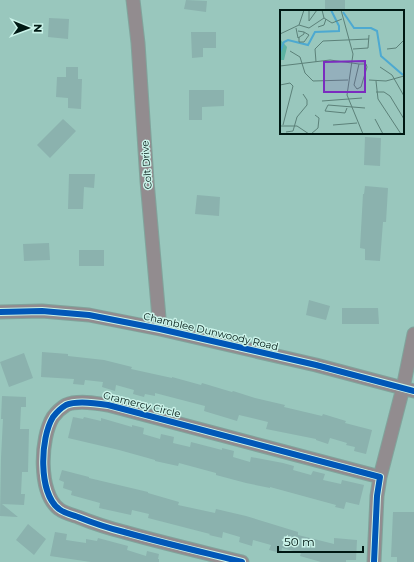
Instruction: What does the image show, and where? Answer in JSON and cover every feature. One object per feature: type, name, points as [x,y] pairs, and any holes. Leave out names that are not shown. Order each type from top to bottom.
[{"type":"street","name":"Colt Drive","points":[[133,0],[138,44],[147,181],[160,329]]},
{"type":"street","name":"Chamblee Dunwoody Road","points":[[0,312],[42,311],[82,315],[160,329],[316,365],[409,389]]},
{"type":"street","points":[[374,562],[377,496],[380,477],[409,389],[414,334]]},
{"type":"street","name":"Gramercy Circle","points":[[242,562],[100,526],[49,505],[45,480],[43,451],[47,432],[55,408],[67,404],[90,402],[108,405],[380,477]]},
{"type":"building","points":[[186,0],[207,1],[206,12],[184,9]]},
{"type":"building","points":[[325,0],[345,0],[345,10],[325,10]]},
{"type":"building","points":[[49,18],[69,19],[68,39],[48,37]]},
{"type":"building","points":[[191,32],[216,32],[216,48],[203,48],[203,57],[192,58]]},
{"type":"building","points":[[66,67],[78,67],[78,79],[82,79],[81,109],[68,108],[68,98],[56,97],[57,77],[66,77]]},
{"type":"building","points":[[189,90],[224,90],[224,106],[202,107],[202,120],[189,120]]},
{"type":"building","points":[[63,119],[76,131],[50,158],[37,145]]},
{"type":"building","points":[[365,137],[381,138],[380,166],[364,165]]},
{"type":"building","points":[[69,174],[95,174],[94,188],[84,187],[83,209],[68,209]]},
{"type":"building","points":[[365,186],[388,188],[386,222],[383,222],[380,261],[365,260],[365,249],[360,248],[363,194]]},
{"type":"building","points":[[197,195],[220,197],[219,216],[195,214]]},
{"type":"building","points":[[49,243],[50,260],[24,261],[23,244]]},
{"type":"building","points":[[79,250],[104,250],[104,266],[79,266]]},
{"type":"building","points":[[309,300],[330,306],[326,320],[306,315]]},
{"type":"building","points":[[342,308],[378,308],[379,324],[342,324]]},
{"type":"building","points":[[42,352],[68,354],[68,356],[104,360],[132,367],[131,369],[172,377],[201,385],[202,383],[285,405],[284,407],[322,416],[323,414],[346,421],[345,423],[372,430],[366,454],[354,451],[355,447],[346,445],[347,443],[330,438],[328,444],[316,439],[266,429],[268,422],[239,415],[237,421],[204,411],[205,406],[155,393],[155,396],[145,394],[144,397],[133,394],[134,390],[116,385],[115,391],[102,387],[103,382],[85,380],[84,385],[73,384],[74,379],[41,377]]},
{"type":"building","points":[[24,353],[33,378],[9,387],[0,362]]},
{"type":"building","points":[[2,396],[26,397],[26,407],[21,407],[20,429],[29,429],[28,472],[22,472],[21,494],[25,494],[24,505],[2,504],[18,517],[0,516],[3,419],[1,419]]},
{"type":"building","points":[[73,417],[83,419],[84,417],[101,421],[101,418],[132,427],[132,425],[144,428],[143,434],[160,439],[161,434],[174,437],[173,443],[190,447],[191,442],[222,450],[222,448],[234,451],[233,457],[250,462],[251,457],[283,463],[294,466],[293,470],[311,475],[313,471],[325,474],[323,480],[341,484],[342,480],[364,485],[359,505],[346,502],[344,509],[335,507],[336,505],[270,487],[246,483],[216,475],[216,473],[179,463],[178,466],[155,461],[119,450],[68,438]]},
{"type":"building","points":[[62,470],[148,492],[179,502],[178,505],[215,513],[216,509],[246,516],[298,532],[298,535],[334,544],[334,538],[357,540],[356,560],[346,560],[346,562],[321,562],[300,556],[301,553],[282,548],[281,553],[269,550],[271,545],[253,540],[252,546],[239,542],[240,537],[223,532],[222,538],[148,518],[149,514],[132,510],[131,515],[99,508],[100,503],[71,495],[72,491],[63,488],[64,482],[59,480]]},
{"type":"building","points":[[393,512],[414,512],[414,562],[397,562],[397,557],[391,557]]},
{"type":"building","points":[[28,524],[46,539],[34,555],[16,540]]},
{"type":"building","points":[[55,532],[67,534],[66,540],[86,543],[86,539],[97,541],[98,538],[128,546],[127,550],[146,556],[147,551],[159,554],[159,562],[91,562],[50,556]]},
{"type":"cycle path","points":[[0,312],[42,311],[89,315],[160,329],[316,365],[414,391]]},
{"type":"cycle path","points":[[242,562],[112,529],[68,514],[59,509],[52,501],[47,491],[43,465],[46,438],[53,417],[57,412],[70,403],[98,403],[380,477],[377,496],[374,562]]}]
